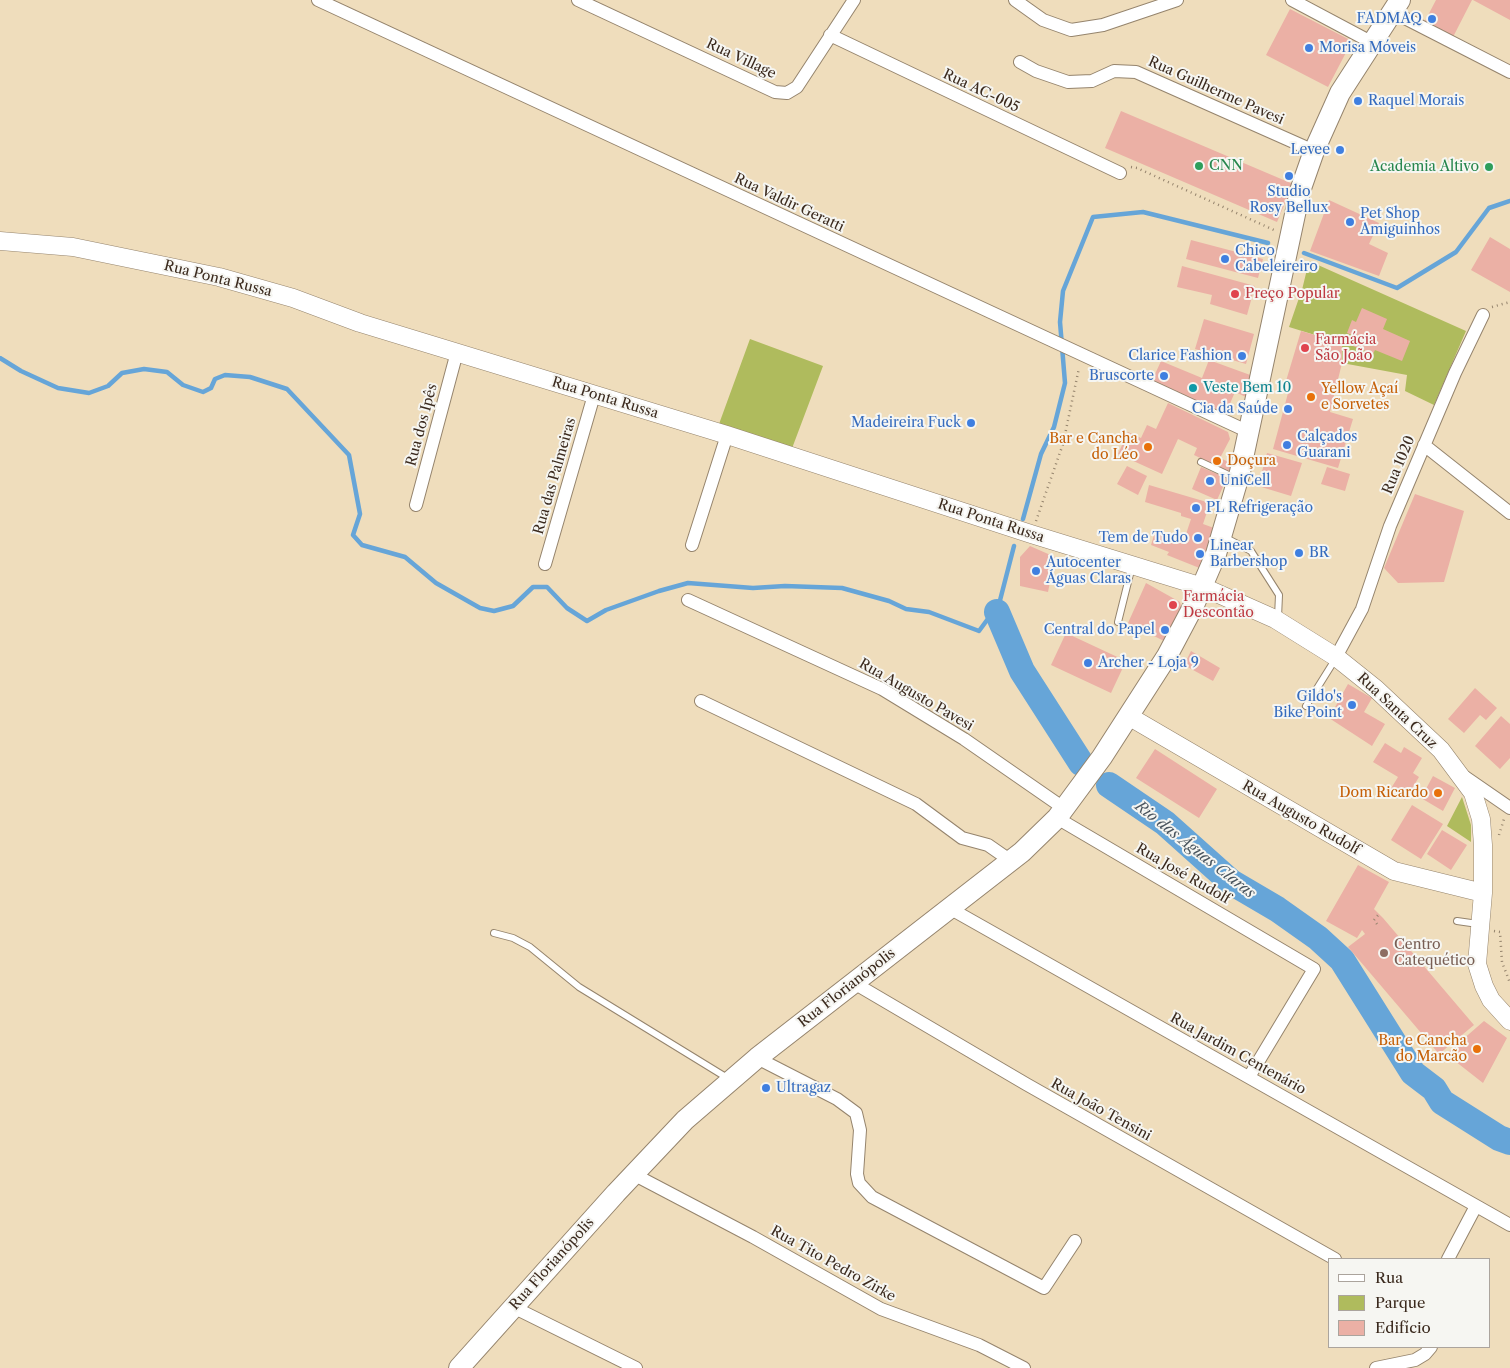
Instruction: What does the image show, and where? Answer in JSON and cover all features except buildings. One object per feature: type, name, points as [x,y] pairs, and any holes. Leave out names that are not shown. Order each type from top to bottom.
[{"type":"main road","name":"Rua Florianópolis","points":[[459,1368],[633,1174],[685,1120],[757,1058],[1011,861],[1061,813],[1130,717],[1167,656],[1203,587],[1222,536],[1249,432],[1300,191],[1314,151],[1340,93],[1396,5]]},
{"type":"street","name":"Rua Valdir Geratti","points":[[318,0],[1249,432]]},
{"type":"street","name":"Rua Village","points":[[578,0],[776,92],[787,93],[797,86],[854,0]]},
{"type":"street","points":[[1016,1],[1043,20],[1071,30],[1104,25],[1177,0]]},
{"type":"street","points":[[1292,0],[1371,42]]},
{"type":"street","points":[[1396,5],[1510,72]]},
{"type":"street","name":"Rua AC-005","points":[[830,35],[1120,173]]},
{"type":"street","name":"Rua Guilherme Pavesi","points":[[1020,62],[1036,71],[1068,82],[1092,81],[1114,71],[1136,72],[1314,151]]},
{"type":"street","name":"Rua Ponta Russa","points":[[0,241],[73,247],[219,277],[293,298],[360,323],[727,435],[1031,534],[1203,587]]},
{"type":"street","name":"Rua 1020","points":[[1336,657],[1362,609],[1390,526],[1455,373],[1483,315]]},
{"type":"street","name":"Rua dos Ipês","points":[[416,506],[458,352]]},
{"type":"street","name":"Rua das Palmeiras","points":[[545,564],[594,395]]},
{"type":"street","points":[[692,545],[727,435]]},
{"type":"street","points":[[1424,446],[1510,513]]},
{"type":"street","name":"Rua Santa Cruz","points":[[1203,587],[1278,621],[1336,657],[1419,727],[1460,774],[1473,793],[1481,819],[1484,893],[1476,964],[1480,987],[1510,1021]]},
{"type":"street","name":"Rua Augusto Pavesi","points":[[688,600],[882,689],[964,740],[1061,813]]},
{"type":"street","points":[[701,701],[916,804],[962,838],[988,845],[1011,861]]},
{"type":"street","name":"Rua Augusto Rudolf","points":[[1130,717],[1394,871],[1484,893]]},
{"type":"street","points":[[1460,774],[1510,808]]},
{"type":"street","name":"Rua José Rudolf","points":[[1061,813],[1314,969],[1249,1077]]},
{"type":"street","name":"Rua Jardim Centenário","points":[[951,909],[1510,1225]]},
{"type":"street","name":"Rua João Tensini","points":[[854,983],[1026,1084],[1333,1258]]},
{"type":"street","points":[[757,1058],[837,1099],[856,1113],[860,1130],[857,1164],[859,1183],[872,1197],[1044,1288],[1075,1240]]},
{"type":"street","name":"Rua Tito Pedro Zirke","points":[[633,1174],[752,1236],[881,1309],[979,1345],[1024,1368]]},
{"type":"street","points":[[1449,1258],[1476,1206]]},
{"type":"street","points":[[513,1307],[636,1368]]},
{"type":"street","points":[[1376,1368],[1415,1360],[1425,1354],[1430,1348]]},
{"type":"lane","points":[[1201,462],[1238,479]]},
{"type":"lane","points":[[1222,536],[1251,551],[1279,596],[1278,621]]},
{"type":"lane","points":[[1118,622],[1132,565]]},
{"type":"lane","points":[[1306,706],[1336,657]]},
{"type":"lane","points":[[1457,920],[1480,924]]},
{"type":"lane","points":[[494,933],[513,938],[530,947],[580,987],[730,1080]]},
{"type":"path","points":[[1120,173],[1127,167],[1138,168],[1290,236]]},
{"type":"path","points":[[1483,315],[1496,305],[1510,302]]},
{"type":"path","points":[[1031,534],[1063,444],[1076,352]]},
{"type":"path","points":[[1377,924],[1374,920],[1380,914]]},
{"type":"path","points":[[1500,932],[1502,962],[1510,983]]},
{"type":"green space","points":[[1309,261],[1466,331],[1434,405],[1405,391],[1407,375],[1342,363],[1341,343],[1289,327],[1299,298],[1304,299],[1306,296],[1301,294]]},
{"type":"green space","points":[[750,339],[823,366],[791,451],[719,424]]},
{"type":"green space","points":[[1462,797],[1471,825],[1471,842],[1447,826]]},
{"type":"waterway","name":"Rio das Águas Claras","points":[[1304,253],[1397,288],[1456,252],[1489,208],[1510,201]]},
{"type":"waterway","name":"Rio das Águas Claras","points":[[1023,519],[1041,454],[1054,427],[1065,383],[1060,322],[1063,291],[1093,217],[1143,212],[1268,243]]},
{"type":"waterway","points":[[0,358],[21,371],[58,388],[89,393],[108,386],[122,373],[144,369],[167,372],[183,385],[203,392],[211,388],[215,379],[225,375],[250,377],[287,389],[349,455],[360,514],[353,535],[362,545],[405,557],[436,583],[480,608],[494,611],[513,606],[533,587],[547,587],[567,608],[587,621],[606,610],[688,583],[753,588],[785,586],[842,588],[889,601],[906,609],[929,612],[979,631],[990,616],[997,612],[1014,546]]},
{"type":"waterway","name":"Rio das Águas Claras","points":[[997,612],[1022,671],[1081,763]]},
{"type":"waterway","name":"Rio das Águas Claras","points":[[1109,785],[1165,823],[1231,882],[1277,909],[1318,938],[1342,960],[1413,1073],[1434,1089],[1442,1102],[1499,1138],[1510,1142]]},
{"type":"place","name":"FADMAQ","points":[[1432,19]]},
{"type":"place","name":"Morisa Móveis","points":[[1309,48]]},
{"type":"place","name":"Raquel Morais","points":[[1358,101]]},
{"type":"place","name":"Levee","points":[[1340,150]]},
{"type":"place","name":"CNN","points":[[1199,166]]},
{"type":"place","name":"Academia Altivo","points":[[1489,167]]},
{"type":"place","name":"Studio Rosy Bellux","points":[[1289,176]]},
{"type":"place","name":"Pet Shop Amiguinhos","points":[[1350,222]]},
{"type":"place","name":"Chico Cabeleireiro","points":[[1225,259]]},
{"type":"place","name":"Preço Popular","points":[[1235,294]]},
{"type":"place","name":"Farmácia São João","points":[[1305,348]]},
{"type":"place","name":"Clarice Fashion","points":[[1242,356]]},
{"type":"place","name":"Bruscorte","points":[[1164,376]]},
{"type":"place","name":"Veste Bem 10","points":[[1193,388]]},
{"type":"place","name":"Yellow Açaí e Sorvetes","points":[[1311,397]]},
{"type":"place","name":"Cia da Saúde","points":[[1288,409]]},
{"type":"place","name":"Madeireira Fuck","points":[[971,423]]},
{"type":"place","name":"Calçados Guarani","points":[[1287,445]]},
{"type":"place","name":"Bar e Cancha do Léo","points":[[1148,447]]},
{"type":"place","name":"Doçura","points":[[1217,461]]},
{"type":"place","name":"UniCell","points":[[1210,481]]},
{"type":"place","name":"PL Refrigeração","points":[[1196,508]]},
{"type":"place","name":"Tem de Tudo","points":[[1198,538]]},
{"type":"place","name":"BR","points":[[1299,553]]},
{"type":"place","name":"Linear Barbershop","points":[[1200,554]]},
{"type":"place","name":"Autocenter Águas Claras","points":[[1036,571]]},
{"type":"place","name":"Farmácia Descontão","points":[[1173,605]]},
{"type":"place","name":"Central do Papel","points":[[1165,630]]},
{"type":"place","name":"Archer - Loja 9","points":[[1088,663]]},
{"type":"place","name":"Gildo's Bike Point","points":[[1352,705]]},
{"type":"place","name":"Dom Ricardo","points":[[1438,793]]},
{"type":"place","name":"Centro Catequético","points":[[1384,953]]},
{"type":"place","name":"Bar e Cancha do Marcão","points":[[1477,1049]]},
{"type":"place","name":"Ultragaz","points":[[766,1088]]}]
